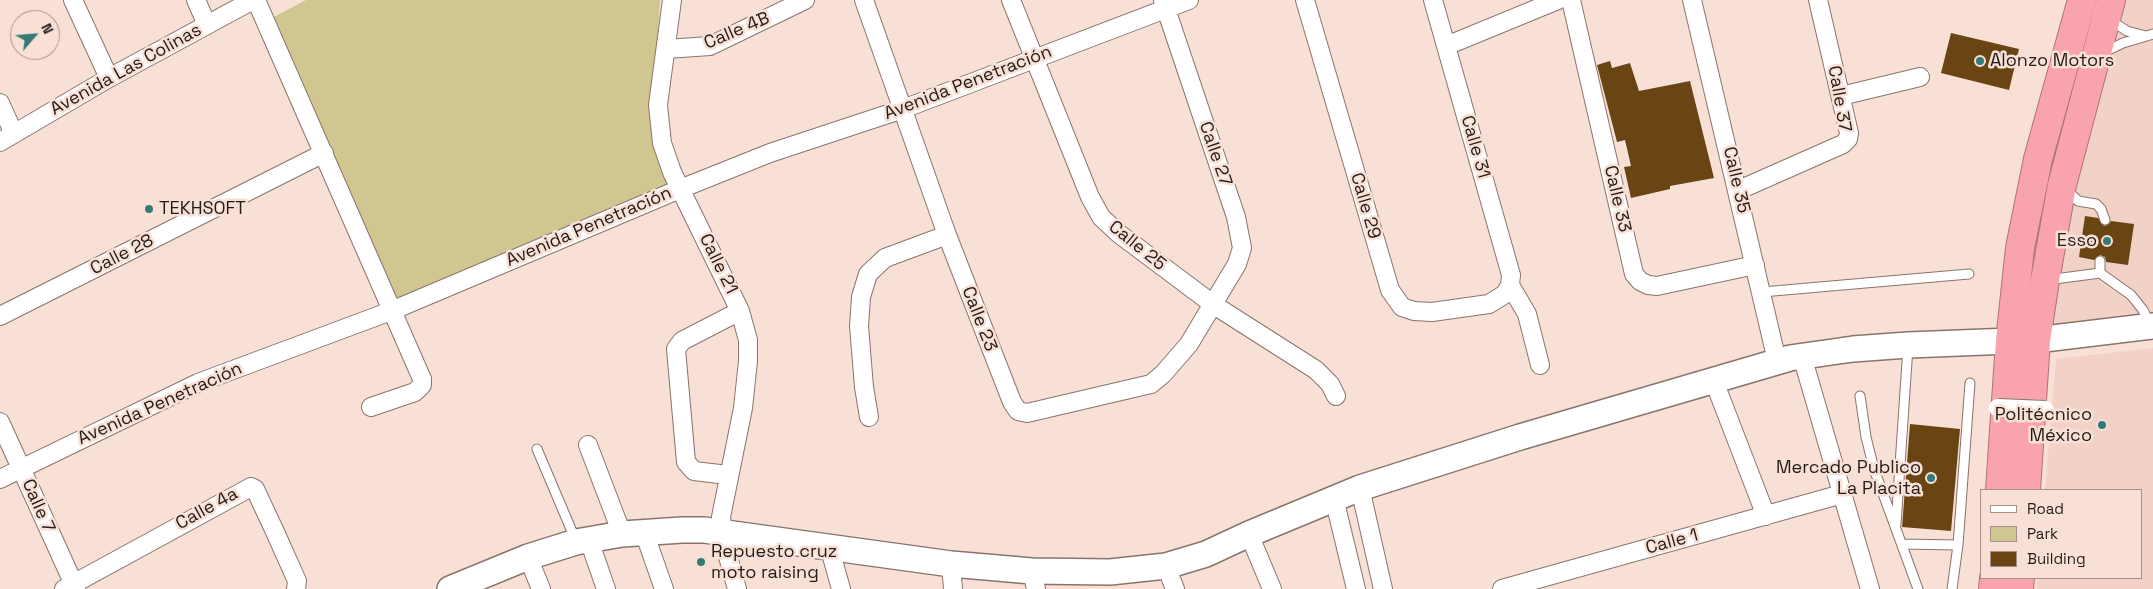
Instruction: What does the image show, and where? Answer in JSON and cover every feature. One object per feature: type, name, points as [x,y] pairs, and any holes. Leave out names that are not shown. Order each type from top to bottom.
[{"type":"highway","points":[[2026,489],[2020,248],[2038,159],[2082,0]]},
{"type":"highway","points":[[2000,489],[2023,341],[2044,280],[2062,185],[2109,8]]},
{"type":"main road","points":[[450,589],[528,557],[583,541],[633,533],[704,530],[951,564],[1034,580],[1166,566],[1206,554],[1360,488],[1520,437],[1777,361],[1802,356],[1908,344],[2023,341],[2152,326]]},
{"type":"street","points":[[73,0],[109,78]]},
{"type":"street","points":[[196,0],[206,25]]},
{"type":"street","points":[[254,0],[324,153],[391,312],[418,370],[422,386],[414,392],[371,407]]},
{"type":"street","name":"Avenida Las Colinas","points":[[7,138],[109,78],[254,0]]},
{"type":"street","name":"Calle 21","points":[[672,0],[658,105],[660,130],[666,156],[680,189],[740,310],[748,340],[744,408],[728,475],[721,516],[722,533],[737,589]]},
{"type":"street","name":"Calle 4B","points":[[666,50],[710,46],[804,0]]},
{"type":"street","name":"Calle 23","points":[[864,0],[947,235],[1012,402],[1018,411],[1036,412],[1151,384],[1164,374],[1190,344],[1214,305]]},
{"type":"street","name":"Calle 25","points":[[1011,0],[1036,58],[1090,197],[1102,217],[1118,233],[1214,305],[1316,370],[1330,384],[1336,396]]},
{"type":"street","name":"Avenida Penetración","points":[[0,479],[198,383],[391,312],[680,189],[770,153],[904,109],[1036,58],[1165,4],[1189,0]]},
{"type":"street","name":"Calle 29","points":[[1305,0],[1390,290],[1395,299],[1402,307],[1414,311],[1432,312],[1489,304],[1508,289]]},
{"type":"street","name":"Calle 31","points":[[1433,0],[1511,275],[1508,289]]},
{"type":"street","points":[[1446,46],[1558,0]]},
{"type":"street","name":"Calle 33","points":[[1571,0],[1634,274],[1648,285],[1657,286],[1755,265]]},
{"type":"street","name":"Calle 35","points":[[1692,0],[1739,190],[1777,361]]},
{"type":"street","name":"Calle 37","points":[[1739,190],[1843,144],[1848,139],[1849,133],[1818,0]]},
{"type":"street","name":"Calle 27","points":[[1165,4],[1240,233],[1242,248],[1237,264],[1214,305]]},
{"type":"street","points":[[1841,96],[1920,77]]},
{"type":"street","points":[[0,103],[7,138]]},
{"type":"street","name":"Calle 28","points":[[0,316],[324,153]]},
{"type":"street","points":[[869,417],[864,387],[860,326],[861,297],[868,274],[885,258],[947,235]]},
{"type":"street","points":[[1508,289],[1527,314],[1540,365]]},
{"type":"street","points":[[728,475],[694,471],[686,462],[676,349],[682,342],[740,310]]},
{"type":"street","points":[[1802,356],[1870,589]]},
{"type":"street","points":[[1714,381],[1766,516]]},
{"type":"street","points":[[1998,408],[2045,410]]},
{"type":"street","name":"Calle 7","points":[[0,422],[71,588]]},
{"type":"street","points":[[588,445],[664,589]]},
{"type":"street","name":"Calle 4a","points":[[71,588],[251,487],[255,489],[279,542],[296,582],[296,589]]},
{"type":"street","points":[[1360,488],[1383,589]]},
{"type":"street","name":"Calle 1","points":[[1502,589],[1842,494]]},
{"type":"street","points":[[1334,498],[1356,589]]},
{"type":"street","points":[[1249,534],[1272,589]]},
{"type":"street","points":[[583,541],[606,589]]},
{"type":"street","points":[[829,546],[842,589]]},
{"type":"street","points":[[528,557],[541,589]]},
{"type":"street","points":[[951,564],[953,589]]},
{"type":"street","points":[[1166,566],[1175,589]]},
{"type":"lane","points":[[2109,8],[2127,32],[2150,35]]},
{"type":"lane","points":[[2096,57],[2123,43],[2150,35]]},
{"type":"lane","points":[[2062,185],[2078,201],[2096,204],[2101,209],[2105,220]]},
{"type":"lane","points":[[2100,261],[2100,273]]},
{"type":"lane","points":[[2044,280],[2100,273],[2131,295],[2143,310],[2152,326]]},
{"type":"lane","points":[[1762,292],[1968,274]]},
{"type":"lane","points":[[1896,526],[1908,344]]},
{"type":"lane","points":[[1952,589],[1958,544],[1970,383]]},
{"type":"lane","points":[[1860,396],[1866,437],[1874,469],[1918,589]]},
{"type":"lane","points":[[537,449],[583,541]]},
{"type":"lane","points":[[1902,544],[1958,544]]},
{"type":"shaded area","points":[[2125,0],[2153,0],[2153,323],[2036,340]]},
{"type":"shaded area","name":"Politécnico México","points":[[2153,348],[2153,589],[2037,589],[2037,579],[2143,579],[2143,489],[2045,489],[2056,359]]},
{"type":"green space","points":[[306,0],[660,0],[652,132],[671,185],[393,302],[266,21]]},
{"type":"building","name":"Alonzo Motors","points":[[1951,33],[2019,49],[2009,90],[1941,73]]},
{"type":"building","points":[[1610,61],[1612,68],[1630,63],[1639,91],[1690,81],[1714,178],[1670,186],[1670,189],[1631,198],[1624,167],[1631,166],[1625,140],[1617,142],[1597,65]]},
{"type":"building","name":"Esso","points":[[2085,216],[2098,218],[2104,226],[2111,221],[2134,224],[2128,265],[2106,262],[2105,257],[2100,255],[2094,260],[2079,257]]},
{"type":"building","name":"Mercado Publico La Placita","points":[[1910,424],[1960,429],[1951,531],[1902,527]]},
{"type":"place","name":"Alonzo Motors","points":[[1980,61]]},
{"type":"place","name":"TEKHSOFT","points":[[149,209]]},
{"type":"place","name":"Esso","points":[[2107,241]]},
{"type":"place","name":"Politécnico México","points":[[2102,425]]},
{"type":"place","name":"Mercado Publico La Placita","points":[[1931,478]]},
{"type":"place","name":"Repuesto cruz moto raising","points":[[701,562]]}]
